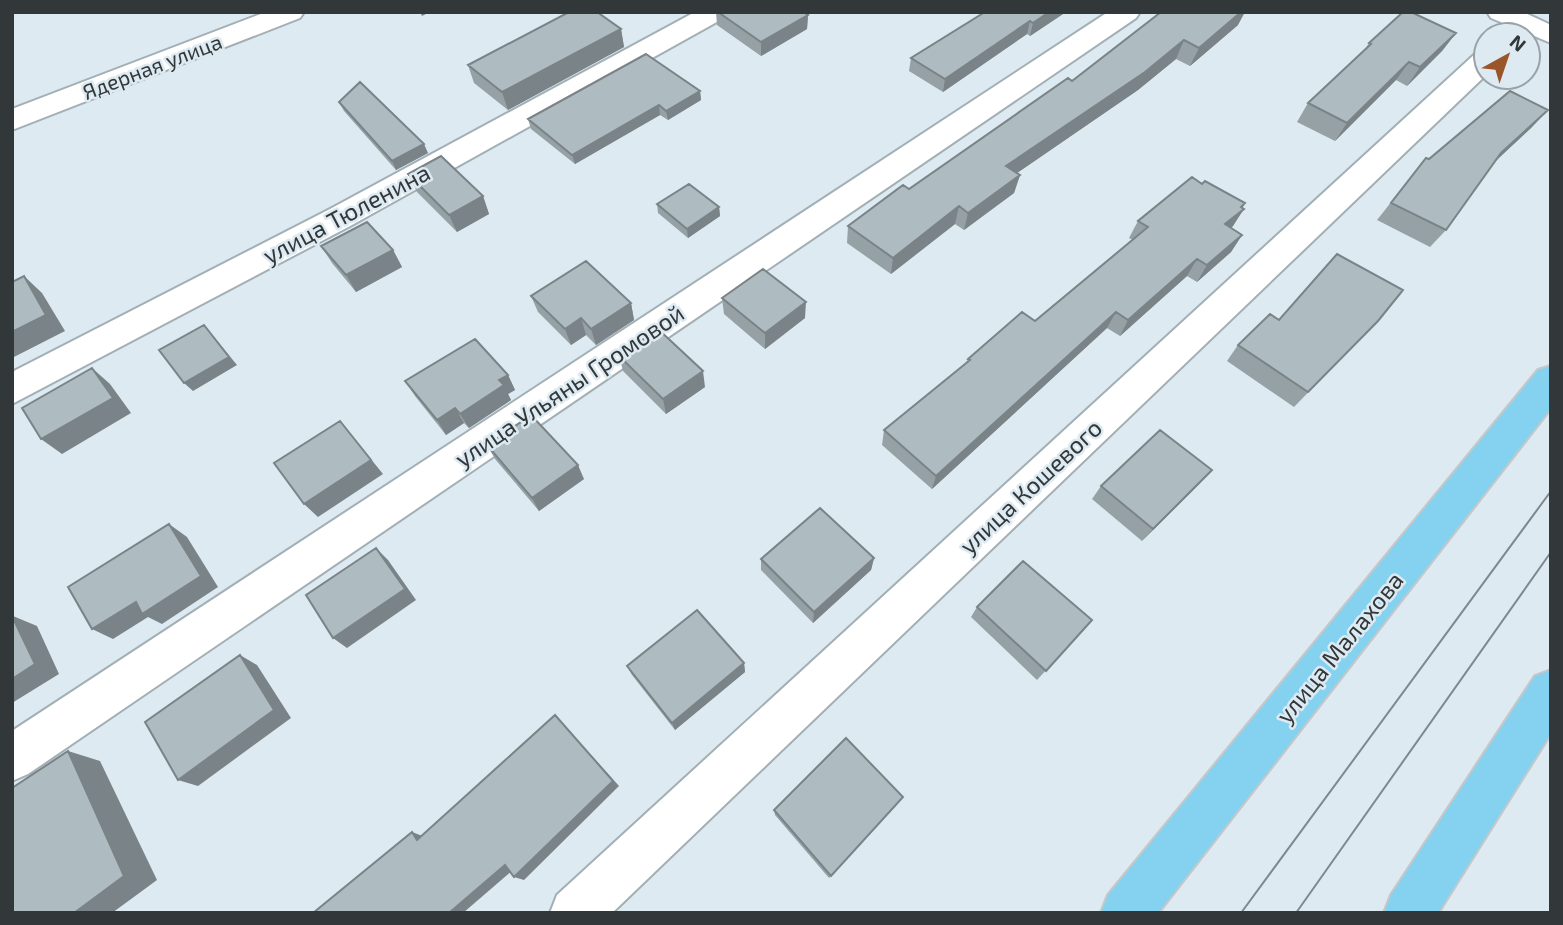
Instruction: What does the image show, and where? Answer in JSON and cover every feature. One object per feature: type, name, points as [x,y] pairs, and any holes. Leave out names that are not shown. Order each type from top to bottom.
[{"type":"main road","name":"улица Малахова","points":[[1126,913],[1551,381]]},
{"type":"main road","points":[[1409,913],[1551,692]]},
{"type":"street","name":"Ядерная улица","points":[[12,120],[292,12]]},
{"type":"street","name":"улица Тюленина","points":[[12,390],[341,217],[715,12]]},
{"type":"street","name":"улица Ульяны Громовой","points":[[12,758],[1126,12]]},
{"type":"street","name":"улица Кошевого","points":[[575,913],[1472,72]]},
{"type":"building","points":[[569,12],[597,12],[621,29],[502,92],[468,65]]},
{"type":"building","points":[[718,12],[804,12],[808,15],[761,42]]},
{"type":"building","points":[[985,12],[1049,12],[1033,23],[1030,21],[945,79],[911,58]]},
{"type":"building","points":[[1161,12],[1241,12],[1199,48],[1184,40],[1145,72],[1006,166],[1020,175],[968,213],[959,206],[893,258],[848,226],[903,185],[909,189],[1068,78],[1072,81]]},
{"type":"building","points":[[1403,12],[1411,12],[1456,33],[1420,67],[1409,62],[1347,123],[1308,103],[1371,44],[1369,43]]},
{"type":"building","points":[[646,54],[700,91],[666,111],[659,105],[572,155],[528,119]]},
{"type":"building","points":[[360,82],[424,144],[392,161],[339,102]]},
{"type":"building","points":[[1510,91],[1548,110],[1501,153],[1446,230],[1391,203],[1426,158],[1429,159]]},
{"type":"building","points":[[441,156],[483,196],[449,215],[408,174]]},
{"type":"building","points":[[1192,177],[1202,184],[1205,181],[1245,203],[1241,207],[1244,209],[1225,224],[1242,235],[1207,265],[1197,259],[1128,320],[1116,312],[936,476],[884,430],[970,360],[968,359],[1022,312],[1035,321],[1148,227],[1138,221]]},
{"type":"building","points":[[689,184],[719,207],[687,229],[657,204]]},
{"type":"building","points":[[367,222],[393,250],[346,275],[321,246]]},
{"type":"building","points":[[1337,254],[1403,290],[1378,321],[1308,392],[1238,345],[1270,314],[1279,320]]},
{"type":"building","points":[[586,261],[631,303],[591,329],[581,318],[565,329],[531,296]]},
{"type":"building","points":[[763,269],[806,302],[765,333],[722,298]]},
{"type":"building","points":[[24,276],[46,315],[12,332],[12,282]]},
{"type":"building","points":[[204,325],[229,357],[184,383],[159,350]]},
{"type":"building","points":[[658,329],[703,371],[663,399],[619,356]]},
{"type":"building","points":[[475,339],[508,375],[499,380],[504,385],[460,414],[455,408],[437,420],[405,381]]},
{"type":"building","points":[[92,368],[113,398],[41,439],[22,408]]},
{"type":"building","points":[[531,415],[578,465],[532,498],[487,445]]},
{"type":"building","points":[[340,421],[371,460],[304,504],[274,463]]},
{"type":"building","points":[[1160,430],[1212,470],[1153,529],[1101,486]]},
{"type":"building","points":[[820,508],[874,558],[814,612],[761,559]]},
{"type":"building","points":[[169,524],[201,576],[142,614],[136,602],[92,629],[68,587]]},
{"type":"building","points":[[376,548],[405,589],[333,638],[306,595]]},
{"type":"building","points":[[1023,561],[1092,620],[1046,671],[977,607]]},
{"type":"building","points":[[697,610],[744,663],[672,723],[627,666]]},
{"type":"building","points":[[12,616],[35,664],[12,679]]},
{"type":"building","points":[[240,655],[274,710],[178,780],[145,722]]},
{"type":"building","points":[[555,715],[613,781],[514,877],[505,865],[449,913],[313,913],[412,832],[417,840]]},
{"type":"building","points":[[846,738],[903,797],[831,876],[774,810]]},
{"type":"building","points":[[68,751],[124,876],[74,913],[12,913],[12,788]]},
{"type":"tram line","points":[[1241,913],[1551,491]]},
{"type":"tram line","points":[[1296,913],[1551,552]]}]
